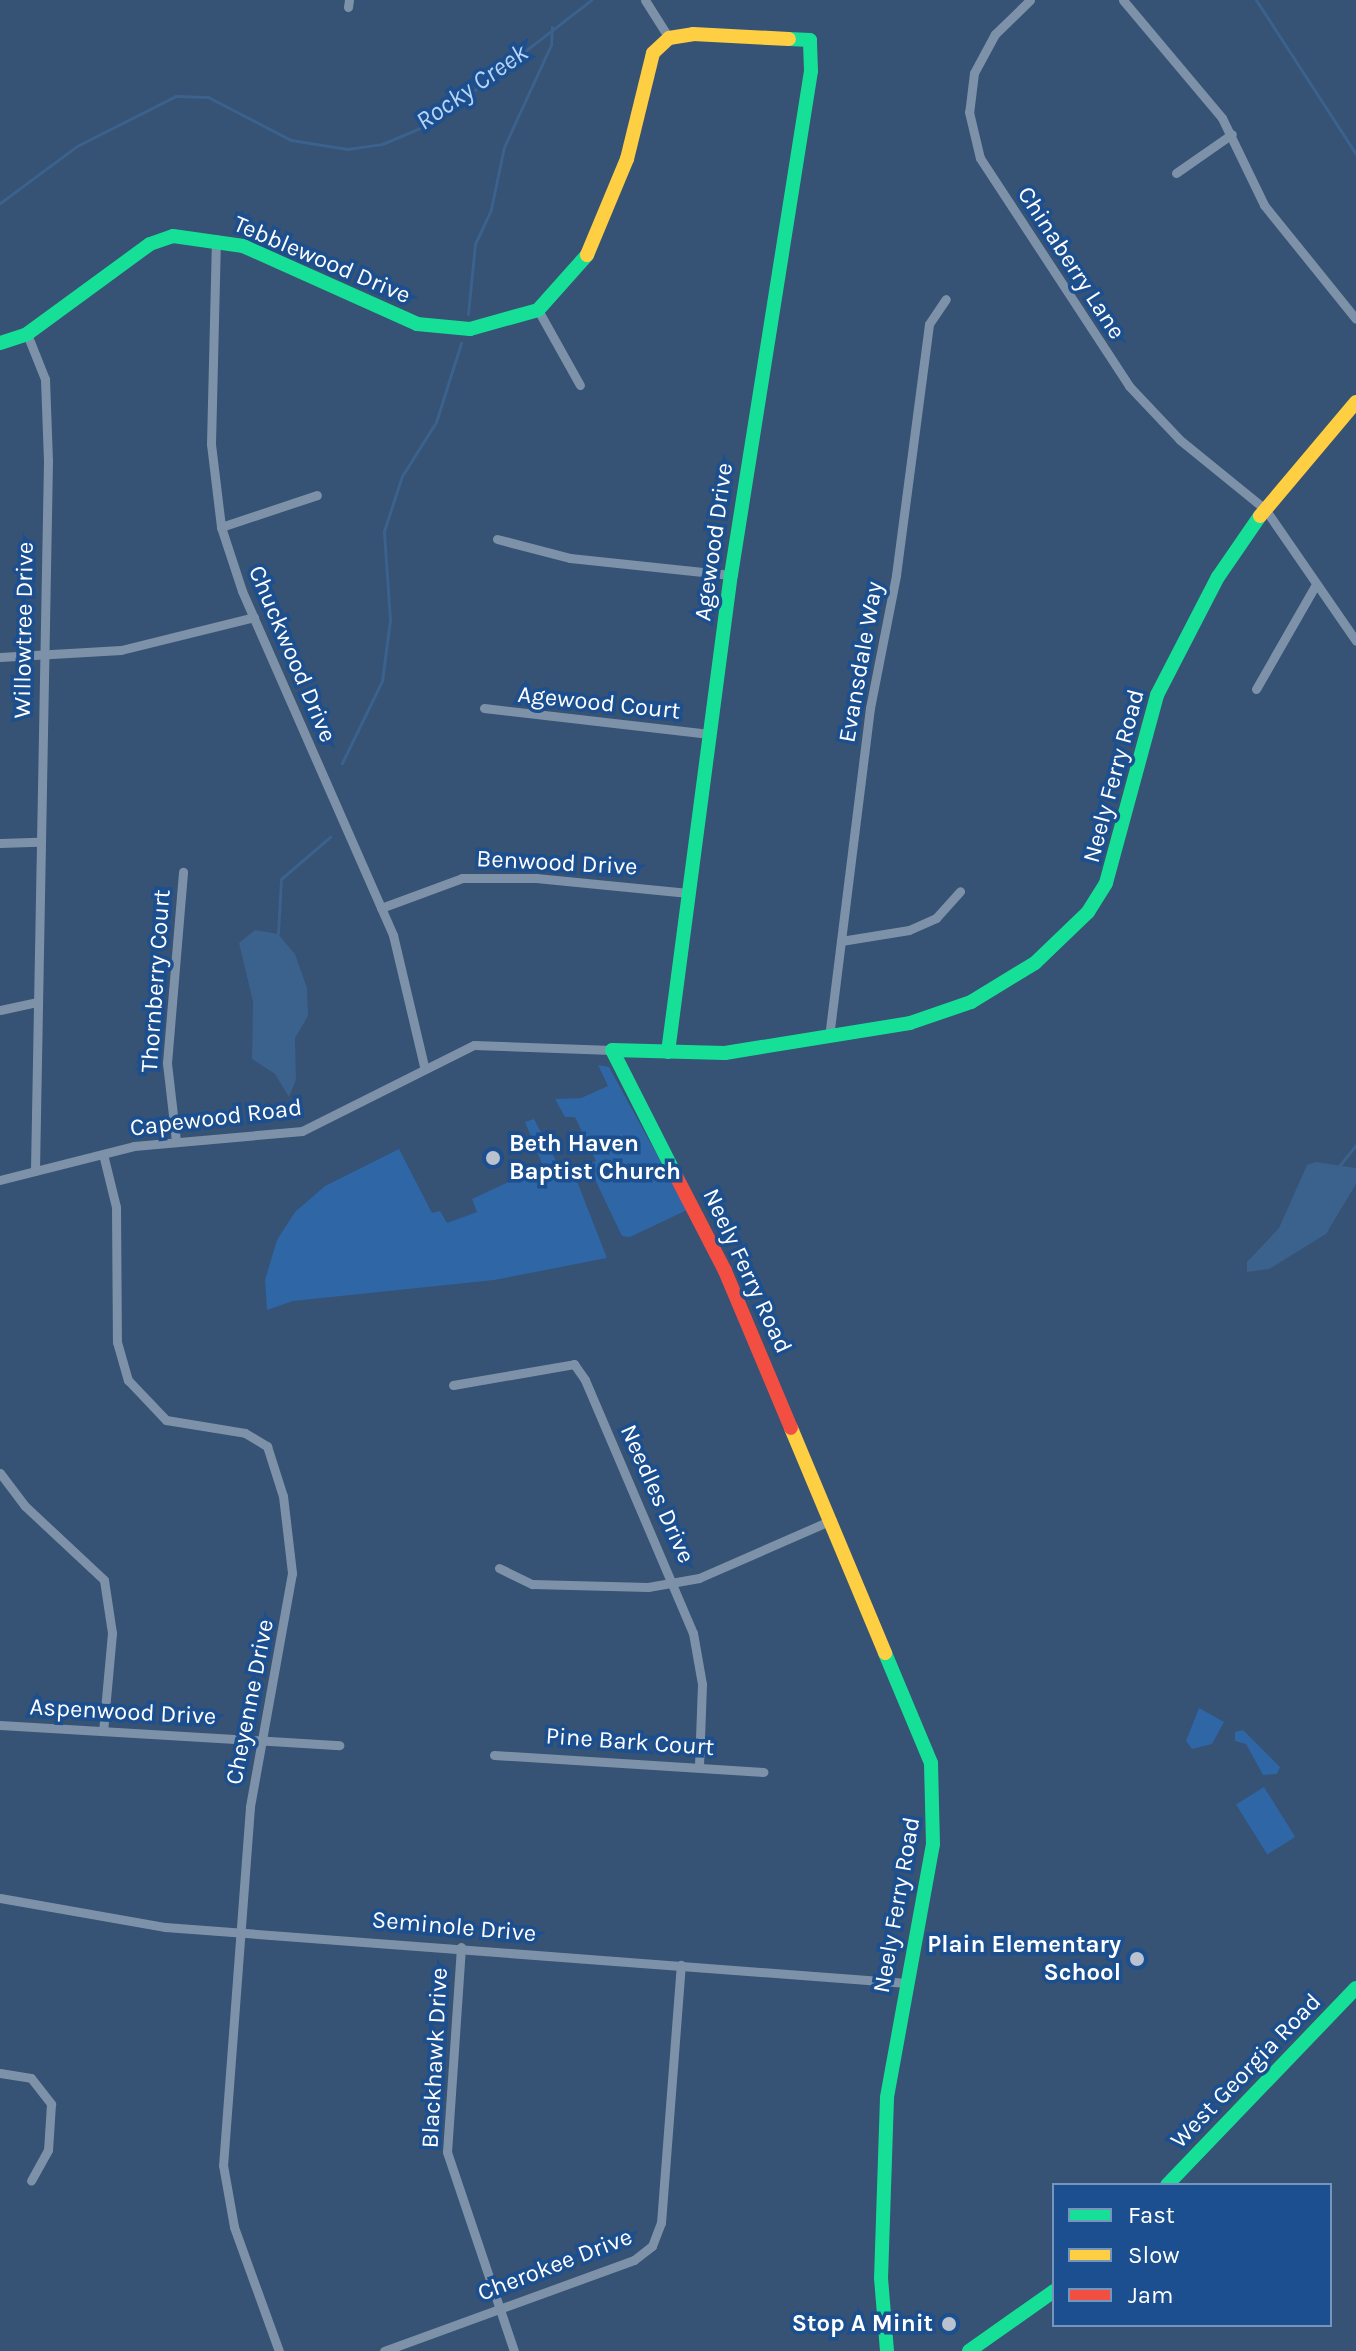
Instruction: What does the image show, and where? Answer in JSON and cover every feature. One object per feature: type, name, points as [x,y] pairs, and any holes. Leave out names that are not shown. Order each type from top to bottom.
[{"type":"street","points":[[645,0],[669,38]]},
{"type":"street","name":"Chinaberry Lane","points":[[1030,0],[995,34],[974,73],[969,112],[980,158],[1129,386],[1180,440],[1265,509],[1315,586],[1356,641]]},
{"type":"street","points":[[1123,0],[1232,134],[1264,205],[1356,319]]},
{"type":"street","name":"Agewood Drive","points":[[668,1052],[731,575],[811,71],[810,40],[669,38]]},
{"type":"street","name":"Tebblewood Drive","points":[[0,343],[27,334],[150,244],[173,236],[216,239],[417,324],[470,329],[538,310],[571,280],[599,236],[627,159],[646,65],[669,38]]},
{"type":"street","points":[[1176,173],[1232,134]]},
{"type":"street","name":"Chuckwood Drive","points":[[216,239],[211,444],[221,527],[254,617],[396,947],[424,1066]]},
{"type":"street","name":"Evansdale Way","points":[[829,1037],[929,324],[946,299]]},
{"type":"street","points":[[538,310],[580,385]]},
{"type":"street","name":"Willowtree Drive","points":[[27,334],[48,397],[34,1003],[35,1171]]},
{"type":"street","name":"Neely Ferry Road","points":[[612,1050],[725,1053],[829,1037],[957,1008],[1035,963],[1088,912],[1113,867],[1167,670],[1218,577],[1265,509],[1356,402]]},
{"type":"street","points":[[221,527],[317,495]]},
{"type":"street","points":[[497,539],[570,558],[731,575]]},
{"type":"street","points":[[1256,689],[1315,586]]},
{"type":"street","points":[[0,657],[43,657],[153,645],[254,617]]},
{"type":"street","name":"Agewood Court","points":[[484,708],[710,734]]},
{"type":"street","points":[[0,843],[38,842]]},
{"type":"street","name":"Thornberry Court","points":[[176,1141],[167,1063],[183,872]]},
{"type":"street","name":"Benwood Drive","points":[[381,908],[462,878],[571,880],[688,893]]},
{"type":"street","points":[[841,941],[909,930],[936,918],[960,891]]},
{"type":"street","points":[[0,1010],[34,1003]]},
{"type":"street","name":"Capewood Road","points":[[0,1180],[103,1154],[176,1141],[302,1131],[457,1050],[495,1042],[612,1050]]},
{"type":"street","name":"Neely Ferry Road","points":[[612,1050],[702,1219],[924,1739],[933,1775],[933,1844],[907,1983],[885,2131],[881,2278],[887,2351]]},
{"type":"street","name":"Cheyenne Drive","points":[[103,1154],[116,1207],[117,1342],[128,1380],[166,1420],[245,1433],[267,1446],[276,1462],[292,1573],[250,1807],[239,1931],[224,2185],[279,2351]]},
{"type":"street","name":"Needles Drive","points":[[453,1385],[574,1364],[675,1582],[701,1666],[699,1767]]},
{"type":"street","points":[[0,1473],[25,1506],[104,1580],[112,1633],[103,1731]]},
{"type":"street","points":[[499,1568],[532,1584],[621,1588],[675,1582],[832,1520]]},
{"type":"street","name":"Aspenwood Drive","points":[[0,1725],[339,1745]]},
{"type":"street","name":"Pine Bark Court","points":[[494,1755],[763,1772]]},
{"type":"street","name":"Seminole Drive","points":[[0,1898],[145,1925],[907,1983]]},
{"type":"street","name":"Blackhawk Drive","points":[[461,1947],[447,2152],[514,2351]]},
{"type":"street","name":"Cherokee Drive","points":[[384,2351],[634,2260],[656,2240],[681,1965]]},
{"type":"street","name":"West Georgia Road","points":[[1169,2183],[1356,1988]]},
{"type":"street","points":[[0,2073],[31,2078],[51,2104],[48,2150],[31,2181]]},
{"type":"street","points":[[969,2351],[1052,2292]]},
{"type":"shaded area","points":[[255,930],[278,934],[295,954],[307,988],[308,1016],[295,1038],[296,1080],[289,1097],[275,1074],[252,1059],[253,1002],[239,943]]},
{"type":"shaded area","points":[[598,1065],[609,1067],[687,1210],[630,1237],[622,1236],[588,1165],[596,1161],[575,1117],[565,1117],[555,1099],[581,1098],[608,1086]]},
{"type":"shaded area","points":[[534,1119],[561,1170],[571,1166],[607,1258],[494,1280],[293,1301],[267,1310],[265,1280],[277,1240],[295,1212],[325,1186],[399,1149],[432,1213],[440,1211],[447,1223],[477,1212],[472,1199],[543,1166],[525,1122]]},
{"type":"shaded area","points":[[1316,1162],[1356,1168],[1356,1184],[1326,1234],[1269,1269],[1247,1272],[1247,1262],[1279,1228],[1307,1165]]},
{"type":"shaded area","points":[[1199,1708],[1224,1722],[1212,1744],[1192,1749],[1186,1741]]},
{"type":"shaded area","points":[[1243,1730],[1280,1767],[1277,1774],[1263,1775],[1246,1744],[1235,1741],[1235,1732]]},
{"type":"shaded area","points":[[1264,1787],[1295,1837],[1267,1855],[1236,1804]]},
{"type":"waterway","name":"Rocky Creek","points":[[0,203],[77,146],[176,96],[208,97],[291,140],[347,149],[382,144],[432,123],[591,0]]},
{"type":"waterway","points":[[1256,0],[1356,154]]},
{"type":"waterway","points":[[468,314],[475,244],[491,209],[504,147],[551,45],[552,27]]},
{"type":"waterway","points":[[342,763],[382,681],[390,620],[384,531],[402,476],[436,422],[461,343]]},
{"type":"waterway","points":[[278,933],[281,879],[330,837]]},
{"type":"waterway","points":[[1339,1166],[1356,1145]]},
{"type":"traffic: fast","points":[[668,1052],[731,575],[811,71],[810,40],[789,39]]},
{"type":"traffic: fast","points":[[0,343],[27,334],[150,244],[173,236],[243,246],[417,324],[470,329],[538,310],[587,255]]},
{"type":"traffic: fast","points":[[676,1176],[612,1050],[725,1053],[910,1023],[971,1002],[1035,963],[1088,912],[1106,883],[1157,695],[1218,577],[1260,516]]},
{"type":"traffic: fast","points":[[885,1653],[931,1763],[933,1844],[887,2098],[881,2278],[887,2351]]},
{"type":"traffic: fast","points":[[1169,2183],[1356,1988]]},
{"type":"traffic: fast","points":[[969,2351],[1052,2292]]},
{"type":"traffic: slow","points":[[587,255],[627,159],[653,53],[669,38],[693,34],[789,39]]},
{"type":"traffic: slow","points":[[1260,516],[1356,402]]},
{"type":"traffic: slow","points":[[791,1428],[885,1653]]},
{"type":"traffic: jam","points":[[676,1176],[725,1271],[791,1428]]},
{"type":"place","name":"Beth Haven Baptist Church","points":[[493,1158]]},
{"type":"place","name":"Plain Elementary School","points":[[1137,1959]]},
{"type":"place","name":"Stop A Minit","points":[[949,2324]]}]
